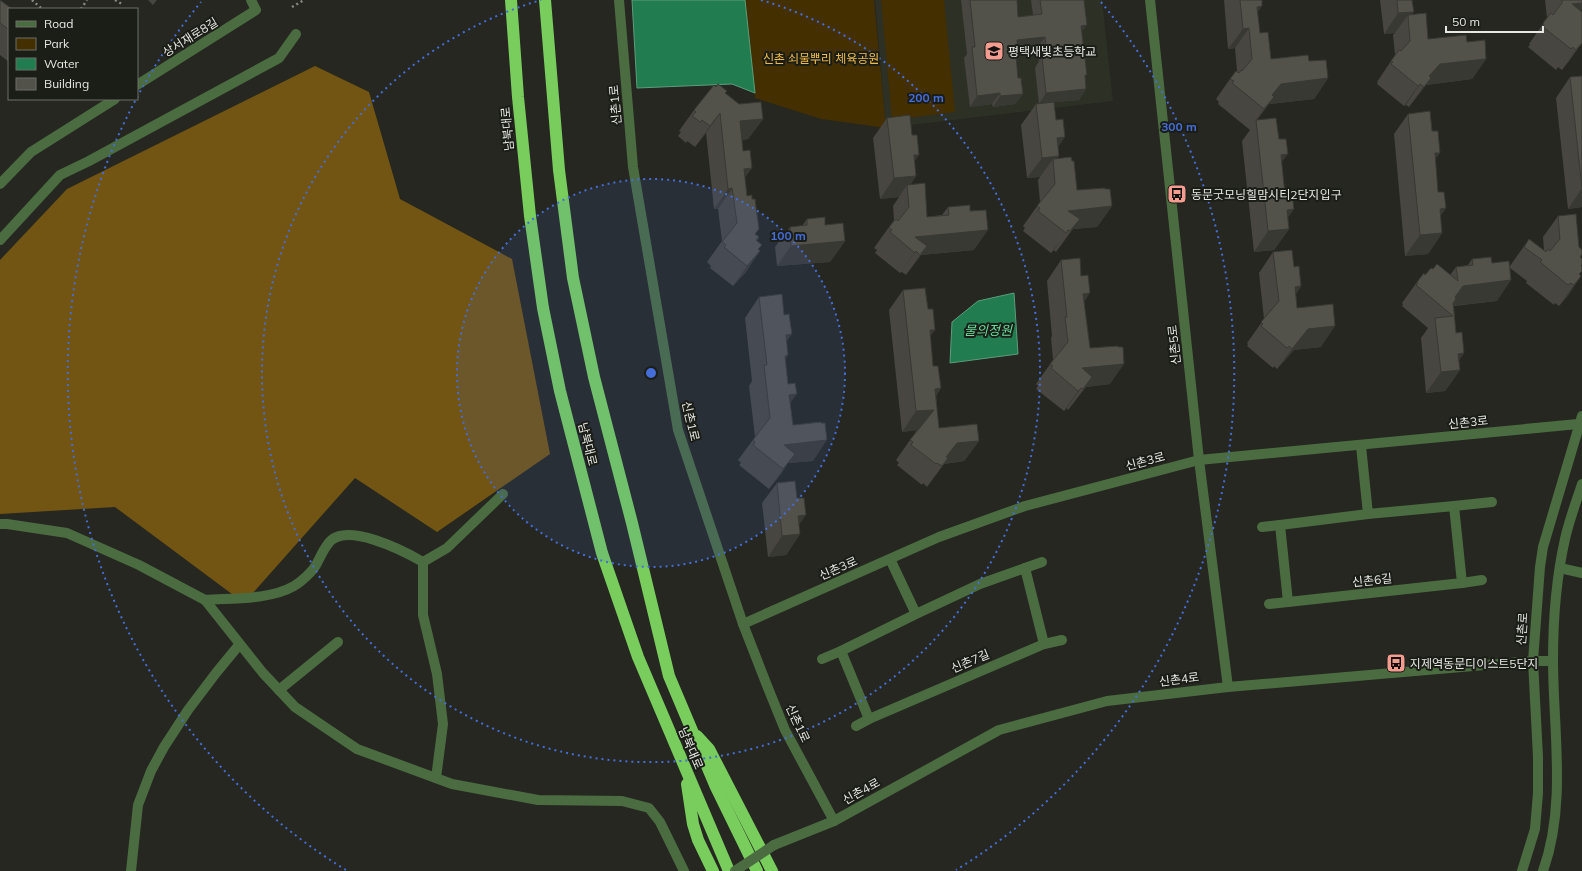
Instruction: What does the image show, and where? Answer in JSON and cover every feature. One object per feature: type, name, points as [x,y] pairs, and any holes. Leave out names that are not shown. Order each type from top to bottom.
[{"type":"highway","name":"남북대로","points":[[511,0],[518,97],[530,216],[543,308],[560,391],[602,553],[638,658],[729,871]]},
{"type":"highway","name":"남북대로","points":[[545,0],[559,170],[573,278],[594,377],[632,523],[669,676],[715,785],[757,871]]},
{"type":"highway","points":[[693,731],[709,749],[772,871]]},
{"type":"highway","points":[[683,764],[693,824],[698,840],[713,871]]},
{"type":"street","name":"상서재로8길","points":[[138,84],[256,10],[250,0]]},
{"type":"street","name":"신촌1로","points":[[619,0],[634,167],[678,430],[743,624],[785,730],[834,821]]},
{"type":"street","name":"신촌5로","points":[[1150,0],[1199,460],[1228,687]]},
{"type":"street","points":[[0,240],[60,175],[89,161],[279,58],[296,34]]},
{"type":"street","points":[[0,184],[31,152],[113,100]]},
{"type":"street","name":"신촌3로","points":[[743,624],[939,537],[1025,506],[1199,460],[1361,446],[1580,420]]},
{"type":"street","name":"신촌로","points":[[1522,871],[1535,829],[1538,793],[1538,757],[1533,660],[1540,567],[1543,547],[1580,420]]},
{"type":"street","points":[[1361,446],[1368,514]]},
{"type":"street","points":[[1543,871],[1548,858],[1558,796],[1553,661],[1555,602],[1565,538],[1582,484]]},
{"type":"street","points":[[423,562],[447,548],[503,494]]},
{"type":"street","points":[[1262,527],[1368,514],[1492,502]]},
{"type":"street","points":[[1454,506],[1462,583]]},
{"type":"street","points":[[0,524],[67,533],[139,565],[205,600],[240,645],[295,707],[357,749],[452,784],[538,800],[622,801],[649,808],[660,822],[684,871]]},
{"type":"street","points":[[1280,525],[1288,602]]},
{"type":"street","points":[[205,600],[271,594],[294,586],[315,567],[328,543],[337,536],[348,535],[377,540],[407,553],[423,562]]},
{"type":"street","points":[[890,559],[916,614]]},
{"type":"street","points":[[423,562],[423,614],[437,674],[443,724],[436,778]]},
{"type":"street","points":[[822,659],[980,584],[1042,562]]},
{"type":"street","points":[[1025,568],[1044,644]]},
{"type":"street","points":[[1560,568],[1582,573]]},
{"type":"street","name":"신촌6길","points":[[1269,604],[1482,580]]},
{"type":"street","name":"신촌7길","points":[[856,726],[869,719],[1044,644],[1062,640]]},
{"type":"street","points":[[279,690],[338,642]]},
{"type":"street","points":[[131,871],[138,804],[151,772],[164,747],[188,710],[216,673],[240,645]]},
{"type":"street","points":[[841,651],[869,719]]},
{"type":"street","name":"신촌4로","points":[[735,871],[774,845],[834,821],[999,730],[1107,701],[1228,687],[1533,660],[1553,661]]},
{"type":"path","points":[[32,0],[41,8]]},
{"type":"path","points":[[115,0],[122,4]]},
{"type":"path","points":[[292,7],[304,0]]},
{"type":"shaded area","name":"평택새빛초등학교","points":[[875,0],[1102,0],[1113,101],[886,128]]},
{"type":"shaded area","points":[[315,66],[369,92],[400,199],[512,259],[550,454],[437,532],[355,478],[244,603],[115,507],[0,514],[0,260],[67,189]]},
{"type":"green space","name":"신촌 쇠물뿌리 체육공원","points":[[745,0],[874,0],[886,128],[821,119],[755,98]]},
{"type":"green space","points":[[881,0],[944,0],[955,112],[892,120]]},
{"type":"water","points":[[632,0],[745,0],[755,93],[732,84],[637,88]]},
{"type":"water","name":"물의정원","points":[[1014,293],[1018,354],[950,363],[952,322],[978,301]]},
{"type":"building","points":[[0,0],[11,8],[8,8],[8,29],[0,23]]},
{"type":"building","points":[[970,0],[1017,0],[1018,17],[1042,14],[1040,0],[1084,0],[1087,25],[1081,26],[1087,75],[1085,75],[1086,89],[1046,93],[1042,57],[1047,56],[1045,37],[1017,40],[1018,56],[1016,56],[1018,78],[1021,78],[1023,94],[1000,96],[1000,93],[977,96],[972,47],[975,47]]},
{"type":"building","points":[[1240,0],[1262,0],[1262,6],[1257,7],[1260,33],[1268,32],[1271,59],[1308,55],[1309,61],[1326,60],[1328,78],[1281,84],[1272,95],[1274,97],[1264,109],[1232,83],[1234,81],[1230,79],[1236,71],[1239,73],[1241,70],[1242,71],[1252,59],[1249,28],[1243,29]]},
{"type":"building","points":[[1397,0],[1412,0],[1414,12],[1398,13]]},
{"type":"building","points":[[1562,0],[1582,0],[1582,3],[1572,4],[1582,12],[1582,43],[1576,50],[1573,47],[1571,49],[1543,27],[1543,23],[1551,13],[1553,15],[1562,3]]},
{"type":"building","points":[[1426,13],[1428,39],[1466,35],[1467,42],[1485,40],[1486,59],[1440,64],[1429,76],[1431,78],[1424,87],[1420,84],[1418,86],[1391,64],[1393,62],[1391,61],[1399,50],[1401,51],[1410,41],[1408,15]]},
{"type":"building","points":[[1582,76],[1582,188],[1570,77]]},
{"type":"building","points":[[718,84],[727,91],[725,93],[739,104],[761,102],[763,119],[740,121],[743,151],[750,150],[752,168],[744,169],[747,196],[752,195],[752,199],[755,199],[759,229],[755,234],[759,237],[756,240],[762,245],[758,249],[760,251],[747,266],[724,247],[726,245],[722,242],[737,223],[732,188],[728,189],[720,113],[710,126],[702,120],[700,122],[692,116],[696,112],[694,110],[714,85],[716,87]]},
{"type":"building","points":[[1054,102],[1056,120],[1063,119],[1065,137],[1057,138],[1059,156],[1042,158],[1036,104]]},
{"type":"building","points":[[1430,111],[1432,131],[1438,131],[1440,153],[1435,153],[1438,192],[1444,192],[1446,208],[1440,209],[1442,233],[1420,235],[1408,114]]},
{"type":"building","points":[[910,115],[912,135],[917,135],[919,155],[914,155],[916,176],[894,178],[887,118]]},
{"type":"building","points":[[1276,118],[1279,139],[1286,139],[1288,154],[1281,155],[1285,194],[1292,194],[1294,209],[1287,210],[1289,229],[1268,231],[1256,120]]},
{"type":"building","points":[[1071,157],[1072,161],[1074,161],[1077,190],[1110,189],[1112,206],[1068,211],[1080,219],[1070,231],[1068,230],[1066,233],[1038,211],[1040,208],[1037,206],[1055,184],[1053,159]]},
{"type":"building","points":[[925,183],[927,217],[949,215],[948,207],[970,205],[970,211],[986,210],[988,230],[915,237],[927,246],[920,255],[916,251],[915,253],[890,232],[892,230],[889,227],[896,219],[898,221],[909,207],[907,185]]},
{"type":"building","points":[[1576,214],[1579,247],[1582,250],[1580,257],[1582,259],[1582,271],[1579,274],[1581,276],[1574,285],[1570,283],[1568,285],[1540,262],[1542,260],[1524,247],[1529,239],[1546,252],[1548,249],[1550,251],[1560,239],[1558,216]]},
{"type":"building","points":[[825,217],[825,225],[843,223],[845,241],[791,246],[790,227],[807,225],[807,219]]},
{"type":"building","points":[[1292,250],[1294,267],[1299,266],[1301,286],[1295,287],[1297,308],[1333,304],[1335,326],[1308,329],[1292,349],[1289,346],[1287,348],[1261,326],[1263,324],[1261,322],[1279,301],[1273,252]]},
{"type":"building","points":[[1491,257],[1492,263],[1509,261],[1511,280],[1463,286],[1455,297],[1456,299],[1453,303],[1456,333],[1462,332],[1464,353],[1458,354],[1460,370],[1441,372],[1435,318],[1453,316],[1416,285],[1418,283],[1417,282],[1424,273],[1425,275],[1437,264],[1458,281],[1456,267],[1473,265],[1472,259]]},
{"type":"building","points":[[1080,258],[1081,276],[1088,275],[1090,293],[1083,294],[1090,348],[1123,347],[1124,364],[1082,368],[1092,377],[1083,389],[1081,388],[1078,391],[1051,368],[1053,366],[1050,364],[1068,342],[1061,260]]},
{"type":"building","points":[[925,288],[928,309],[933,309],[935,330],[930,330],[933,366],[938,366],[941,388],[935,389],[939,428],[977,424],[979,441],[957,443],[946,457],[948,458],[942,466],[937,463],[936,464],[911,445],[913,442],[910,440],[934,410],[916,411],[903,290]]},
{"type":"building","points":[[782,294],[784,315],[789,314],[792,334],[786,335],[788,355],[785,356],[788,384],[795,383],[797,394],[789,395],[793,425],[821,422],[825,423],[827,440],[784,445],[795,454],[783,469],[753,445],[755,442],[753,440],[770,418],[764,365],[767,365],[759,297]]},
{"type":"building","points":[[795,481],[797,498],[804,498],[806,515],[798,516],[800,534],[782,536],[777,483]]},
{"type":"place","name":"평택새빛초등학교","points":[[994,51]]},
{"type":"place","name":"동문굿모닝힐맘시티2단지입구","points":[[1177,194]]},
{"type":"place","name":"지제역동문디이스트5단지","points":[[1396,663]]}]
